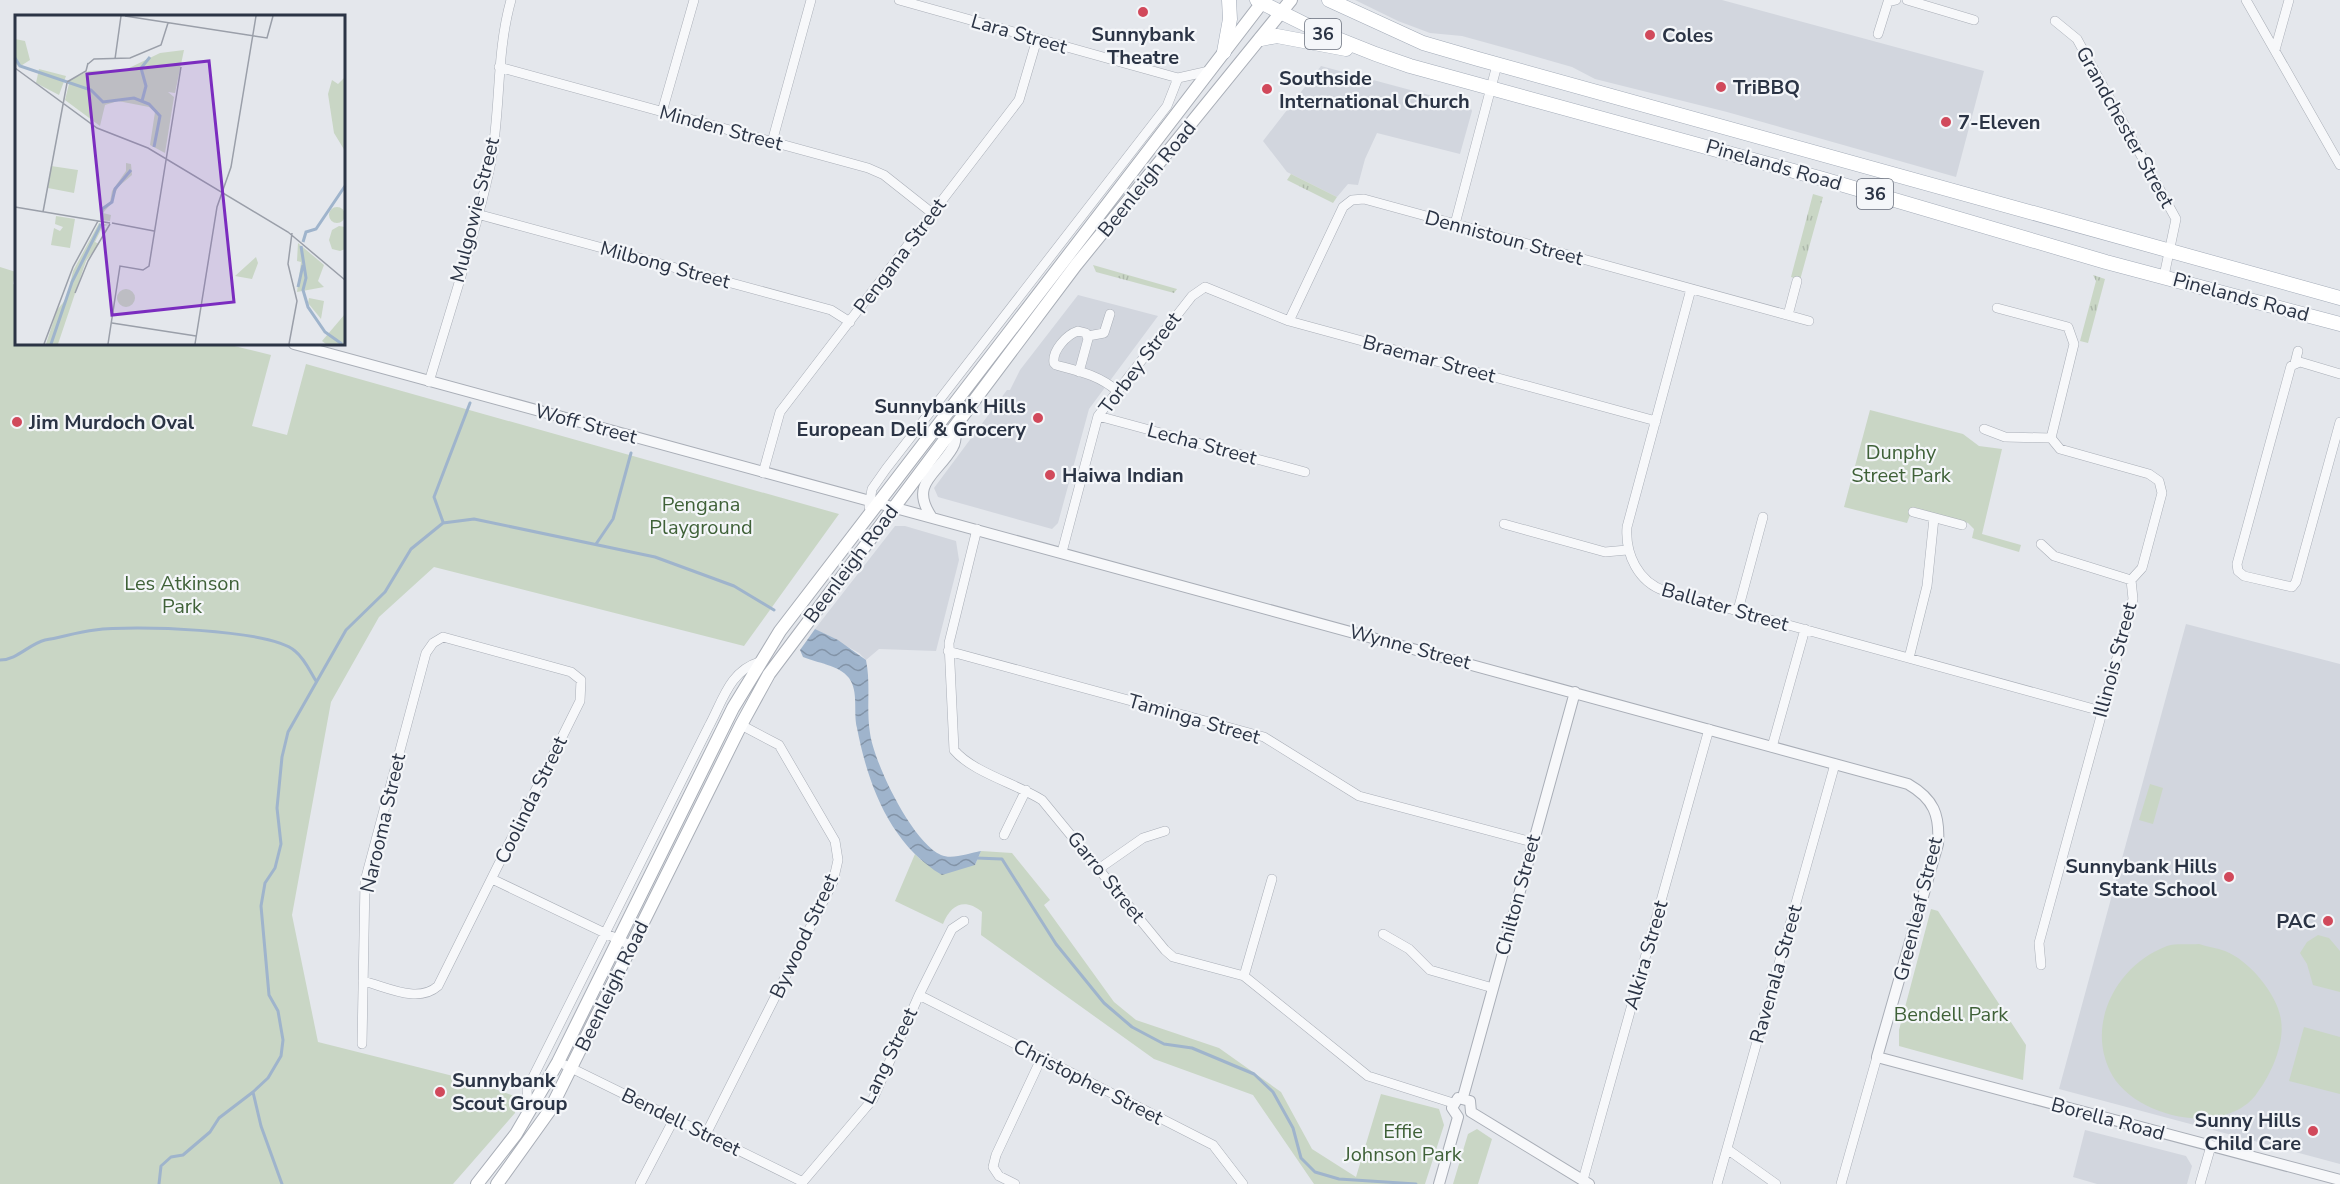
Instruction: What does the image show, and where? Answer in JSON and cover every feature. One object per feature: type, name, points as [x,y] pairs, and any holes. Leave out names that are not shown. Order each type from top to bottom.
[{"type":"main road","points":[[1224,52],[1230,19],[1229,0]]},
{"type":"main road","name":"Beenleigh Road","points":[[497,1184],[539,1127],[572,1068],[741,725],[769,675],[1076,265],[1291,0]]},
{"type":"main road","name":"Pinelands Road","points":[[1329,0],[1423,43],[1705,120],[2171,253],[2340,298]]},
{"type":"main road","name":"Beenleigh Road","points":[[477,1184],[528,1116],[558,1062],[733,708],[759,662],[867,517],[875,501],[1224,52],[1261,1]]},
{"type":"main road","name":"36","points":[[1261,1],[1281,13]]},
{"type":"main road","name":"Pinelands Road","points":[[1281,13],[1365,52],[1823,178],[2106,262],[2340,324]]},
{"type":"main road","points":[[1261,39],[1277,36],[1365,52]]},
{"type":"street","name":"Mulgowie Street","points":[[429,381],[477,214],[494,142],[499,67],[505,20],[511,0]]},
{"type":"street","points":[[662,112],[694,0]]},
{"type":"street","points":[[772,142],[811,0]]},
{"type":"street","name":"Lara Street","points":[[899,0],[1178,78],[1209,71]]},
{"type":"street","points":[[1878,34],[1888,2],[1896,0]]},
{"type":"street","points":[[1907,0],[1974,20]]},
{"type":"street","points":[[2246,0],[2340,165]]},
{"type":"street","points":[[2275,50],[2289,0]]},
{"type":"street","name":"Grandchester Street","points":[[2055,21],[2077,39],[2176,219],[2171,253],[2164,276]]},
{"type":"street","name":"Pengana Street","points":[[763,472],[780,412],[1019,100],[1037,39]]},
{"type":"street","points":[[1455,224],[1497,64]]},
{"type":"street","name":"Minden Street","points":[[499,67],[884,175],[932,213]]},
{"type":"street","name":"Beenleigh Road","points":[[875,501],[872,489],[886,469],[1167,106],[1178,78]]},
{"type":"street","name":"Dennistoun Street","points":[[1289,321],[1343,207],[1352,200],[1364,199],[1809,321]]},
{"type":"street","name":"Milbong Street","points":[[477,214],[831,310],[850,321]]},
{"type":"street","points":[[1788,315],[1797,281]]},
{"type":"street","name":"Braemar Street","points":[[1205,287],[1289,321],[1656,421]]},
{"type":"street","name":"Torbey Street","points":[[1062,552],[1098,416],[1192,296],[1205,287]]},
{"type":"street","points":[[1504,524],[1605,552],[1627,550],[1627,527],[1691,289]]},
{"type":"street","points":[[1984,429],[2005,437],[2051,438],[2074,344],[2068,327],[1997,308]]},
{"type":"street","points":[[1110,314],[1104,333],[1088,336],[1078,331],[1073,333],[1057,350],[1053,358],[1056,365],[1105,381],[1117,391]]},
{"type":"street","points":[[1079,372],[1088,336]]},
{"type":"street","name":"Woff Street","points":[[298,345],[875,501]]},
{"type":"street","points":[[2298,351],[2295,363],[2291,366],[2237,564],[2238,572],[2244,576],[2284,587],[2292,587],[2296,582],[2340,422]]},
{"type":"street","points":[[2295,363],[2340,374]]},
{"type":"street","name":"Lecha Street","points":[[1098,416],[1305,472]]},
{"type":"street","points":[[931,516],[924,506],[921,493],[955,445],[956,424]]},
{"type":"street","name":"Illinois Street","points":[[2041,965],[2038,943],[2133,599],[2131,580],[2142,568],[2162,493],[2159,481],[2149,474],[2060,448],[2051,438]]},
{"type":"street","name":"Wynne Street","points":[[875,501],[1908,784],[1924,793],[1933,806]]},
{"type":"street","points":[[1913,512],[1962,525]]},
{"type":"street","points":[[1738,610],[1763,517]]},
{"type":"street","points":[[1909,658],[1927,586],[1934,518]]},
{"type":"street","name":"Garro Street","points":[[977,529],[948,651],[954,750],[962,760],[1042,800],[1100,868],[1164,950],[1173,957],[1244,976],[1368,1076],[1458,1100]]},
{"type":"street","points":[[2041,544],[2055,556],[2131,580]]},
{"type":"street","name":"Ballater Street","points":[[1627,550],[1644,579],[1652,587],[2101,711]]},
{"type":"street","points":[[1772,747],[1805,629]]},
{"type":"street","name":"Coolinda Street","points":[[363,981],[418,996],[430,993],[438,986],[580,701],[581,680],[571,672],[443,637],[433,643]]},
{"type":"street","name":"Narooma Street","points":[[362,1044],[365,881],[426,652],[433,643]]},
{"type":"street","name":"Taminga Street","points":[[948,651],[1264,738],[1359,796],[1532,842]]},
{"type":"street","name":"Beenleigh Road","points":[[528,1116],[527,1089],[736,674],[744,667],[759,662]]},
{"type":"street","name":"Chilton Street","points":[[1458,1100],[1493,988],[1575,692]]},
{"type":"street","name":"Bywood Street","points":[[706,1134],[833,882],[838,860],[835,841],[779,745],[741,725]]},
{"type":"street","name":"Alkira Street","points":[[1586,1182],[1709,729]]},
{"type":"street","name":"Ravenala Street","points":[[1717,1184],[1835,764]]},
{"type":"street","points":[[1004,835],[1026,790]]},
{"type":"street","name":"Greenleaf Street","points":[[1841,1184],[1938,844],[1939,826],[1933,806]]},
{"type":"street","points":[[1100,868],[1143,838],[1165,831]]},
{"type":"street","points":[[492,879],[632,946]]},
{"type":"street","points":[[1244,976],[1272,879]]},
{"type":"street","name":"Lang Street","points":[[802,1183],[873,1099],[919,995],[952,929],[964,921]]},
{"type":"street","points":[[1383,934],[1409,949],[1430,970],[1493,988]]},
{"type":"street","name":"Christopher Street","points":[[919,995],[1213,1145],[1243,1184]]},
{"type":"street","name":"Borella Road","points":[[1877,1057],[2340,1180]]},
{"type":"street","points":[[1016,1184],[999,1176],[993,1167],[996,1155],[1041,1059]]},
{"type":"street","name":"Bendell Street","points":[[558,1062],[802,1183]]},
{"type":"street","points":[[1458,1100],[1470,1101],[1471,1112],[1466,1117],[1458,1117],[1452,1111],[1458,1100]]},
{"type":"street","points":[[1471,1112],[1586,1182]]},
{"type":"street","points":[[1439,1184],[1458,1117]]},
{"type":"street","points":[[640,1184],[674,1119]]},
{"type":"street","points":[[2200,1184],[2211,1146]]},
{"type":"street","points":[[1727,1149],[1776,1184]]},
{"type":"shaded area","points":[[1355,0],[1722,0],[1984,71],[1956,177],[1727,112],[1595,79],[1572,67],[1462,36],[1430,33],[1398,21]]},
{"type":"shaded area","points":[[1321,66],[1470,106],[1472,111],[1460,154],[1377,133],[1365,159],[1358,185],[1348,184],[1337,197],[1287,172],[1263,141]]},
{"type":"shaded area","points":[[1078,295],[1158,316],[1089,409],[1058,523],[1052,529],[938,497],[934,488],[1007,390],[1010,390],[1020,370]]},
{"type":"shaded area","points":[[895,526],[905,526],[956,541],[959,560],[936,651],[879,649],[866,660],[859,653],[815,629]]},
{"type":"shaded area","name":"Sunnybank Hills State School","points":[[2186,624],[2340,664],[2340,1164],[2059,1089]]},
{"type":"shaded area","points":[[2085,1130],[2186,1156],[2192,1166],[2187,1184],[2097,1184],[2073,1177]]},
{"type":"green space","points":[[1291,174],[1337,197],[1333,203],[1287,180]]},
{"type":"green space","points":[[1813,194],[1823,197],[1800,280],[1791,277]]},
{"type":"green space","points":[[1093,265],[1177,289],[1174,293],[1096,272]]},
{"type":"green space","name":"Les Atkinson Park","points":[[0,267],[15,272],[13,284],[15,285],[15,345],[230,345],[271,355],[252,426],[287,435],[306,364],[839,514],[744,646],[434,567],[379,617],[331,702],[292,915],[318,1042],[473,1081],[514,1096],[515,1113],[453,1184],[0,1184]]},
{"type":"green space","points":[[2093,275],[2105,279],[2088,343],[2080,341],[2096,281]]},
{"type":"green space","name":"Dunphy Street Park","points":[[1870,410],[1963,434],[1979,446],[2002,449],[1982,534],[2021,545],[2019,552],[1972,538],[1974,529],[1968,523],[1913,507],[1907,523],[1844,507]]},
{"type":"green space","points":[[2150,784],[2163,788],[2153,824],[2139,820]]},
{"type":"green space","name":"Effie Johnson Park","points":[[981,851],[1012,853],[1050,900],[1044,905],[1114,1002],[1136,1020],[1219,1048],[1281,1092],[1312,1149],[1356,1177],[1381,1094],[1439,1109],[1444,1125],[1425,1184],[1314,1184],[1253,1095],[1154,1059],[981,935],[982,912],[976,908],[970,905],[959,905],[950,912],[943,924],[895,901],[915,854],[922,861],[975,865]]},
{"type":"green space","name":"Bendell Park","points":[[1931,909],[1938,911],[2026,1045],[2023,1080],[1899,1046],[1899,1030]]},
{"type":"green space","points":[[2318,935],[2329,938],[2340,951],[2340,992],[2313,985],[2307,964],[2300,953],[2307,942]]},
{"type":"green space","points":[[2199,944],[2225,951],[2252,970],[2268,990],[2279,1010],[2282,1030],[2275,1060],[2266,1080],[2255,1096],[2240,1109],[2221,1116],[2199,1118],[2177,1116],[2156,1110],[2137,1100],[2121,1087],[2110,1071],[2104,1052],[2102,1033],[2111,997],[2134,966],[2167,946]]},
{"type":"green space","points":[[2304,1027],[2340,1037],[2340,1094],[2289,1081]]},
{"type":"green space","points":[[1477,1129],[1492,1139],[1478,1184],[1453,1184],[1468,1134]]},
{"type":"water","points":[[815,629],[838,640],[866,660],[869,724],[873,746],[887,781],[907,819],[918,835],[941,855],[955,856],[981,851],[975,865],[942,875],[908,847],[895,830],[884,811],[868,771],[857,728],[854,689],[849,678],[840,670],[803,657],[800,650]]},
{"type":"waterway","points":[[443,522],[434,497],[470,403]]},
{"type":"waterway","points":[[596,544],[613,519],[631,453]]},
{"type":"waterway","points":[[159,1184],[161,1166],[171,1157],[183,1155],[210,1132],[219,1118],[268,1078],[281,1056],[283,1040],[278,1011],[269,995],[261,906],[265,883],[275,868],[281,844],[277,808],[282,757],[288,732],[346,630],[385,592],[411,549],[443,523],[474,519],[655,557],[734,586],[774,610]]},
{"type":"waterway","points":[[0,660],[12,657],[45,640],[89,631],[138,628],[199,630],[230,633],[281,644],[298,654],[316,681]]},
{"type":"waterway","points":[[976,858],[1002,859],[1056,944],[1104,1003],[1132,1027],[1164,1044],[1192,1048],[1254,1074],[1273,1092],[1293,1128],[1301,1158],[1315,1172],[1339,1179],[1416,1184]]},
{"type":"waterway","points":[[253,1092],[261,1126],[282,1184]]},
{"type":"place","name":"Sunnybank Theatre","points":[[1143,12]]},
{"type":"place","name":"Coles","points":[[1650,35]]},
{"type":"place","name":"TriBBQ","points":[[1721,87]]},
{"type":"place","name":"Southside International Church","points":[[1267,89]]},
{"type":"place","name":"7-Eleven","points":[[1946,122]]},
{"type":"place","name":"Sunnybank Hills European Deli & Grocery","points":[[1038,418]]},
{"type":"place","name":"Jim Murdoch Oval","points":[[17,422]]},
{"type":"place","name":"Haiwa Indian","points":[[1050,475]]},
{"type":"place","name":"Sunnybank Hills State School","points":[[2229,877]]},
{"type":"place","name":"PAC","points":[[2328,921]]},
{"type":"place","name":"Sunnybank Scout Group","points":[[440,1092]]},
{"type":"place","name":"Sunny Hills Child Care","points":[[2313,1131]]},
{"type":"park label","name":"Pengana Playground","points":[[701,516]]}]
